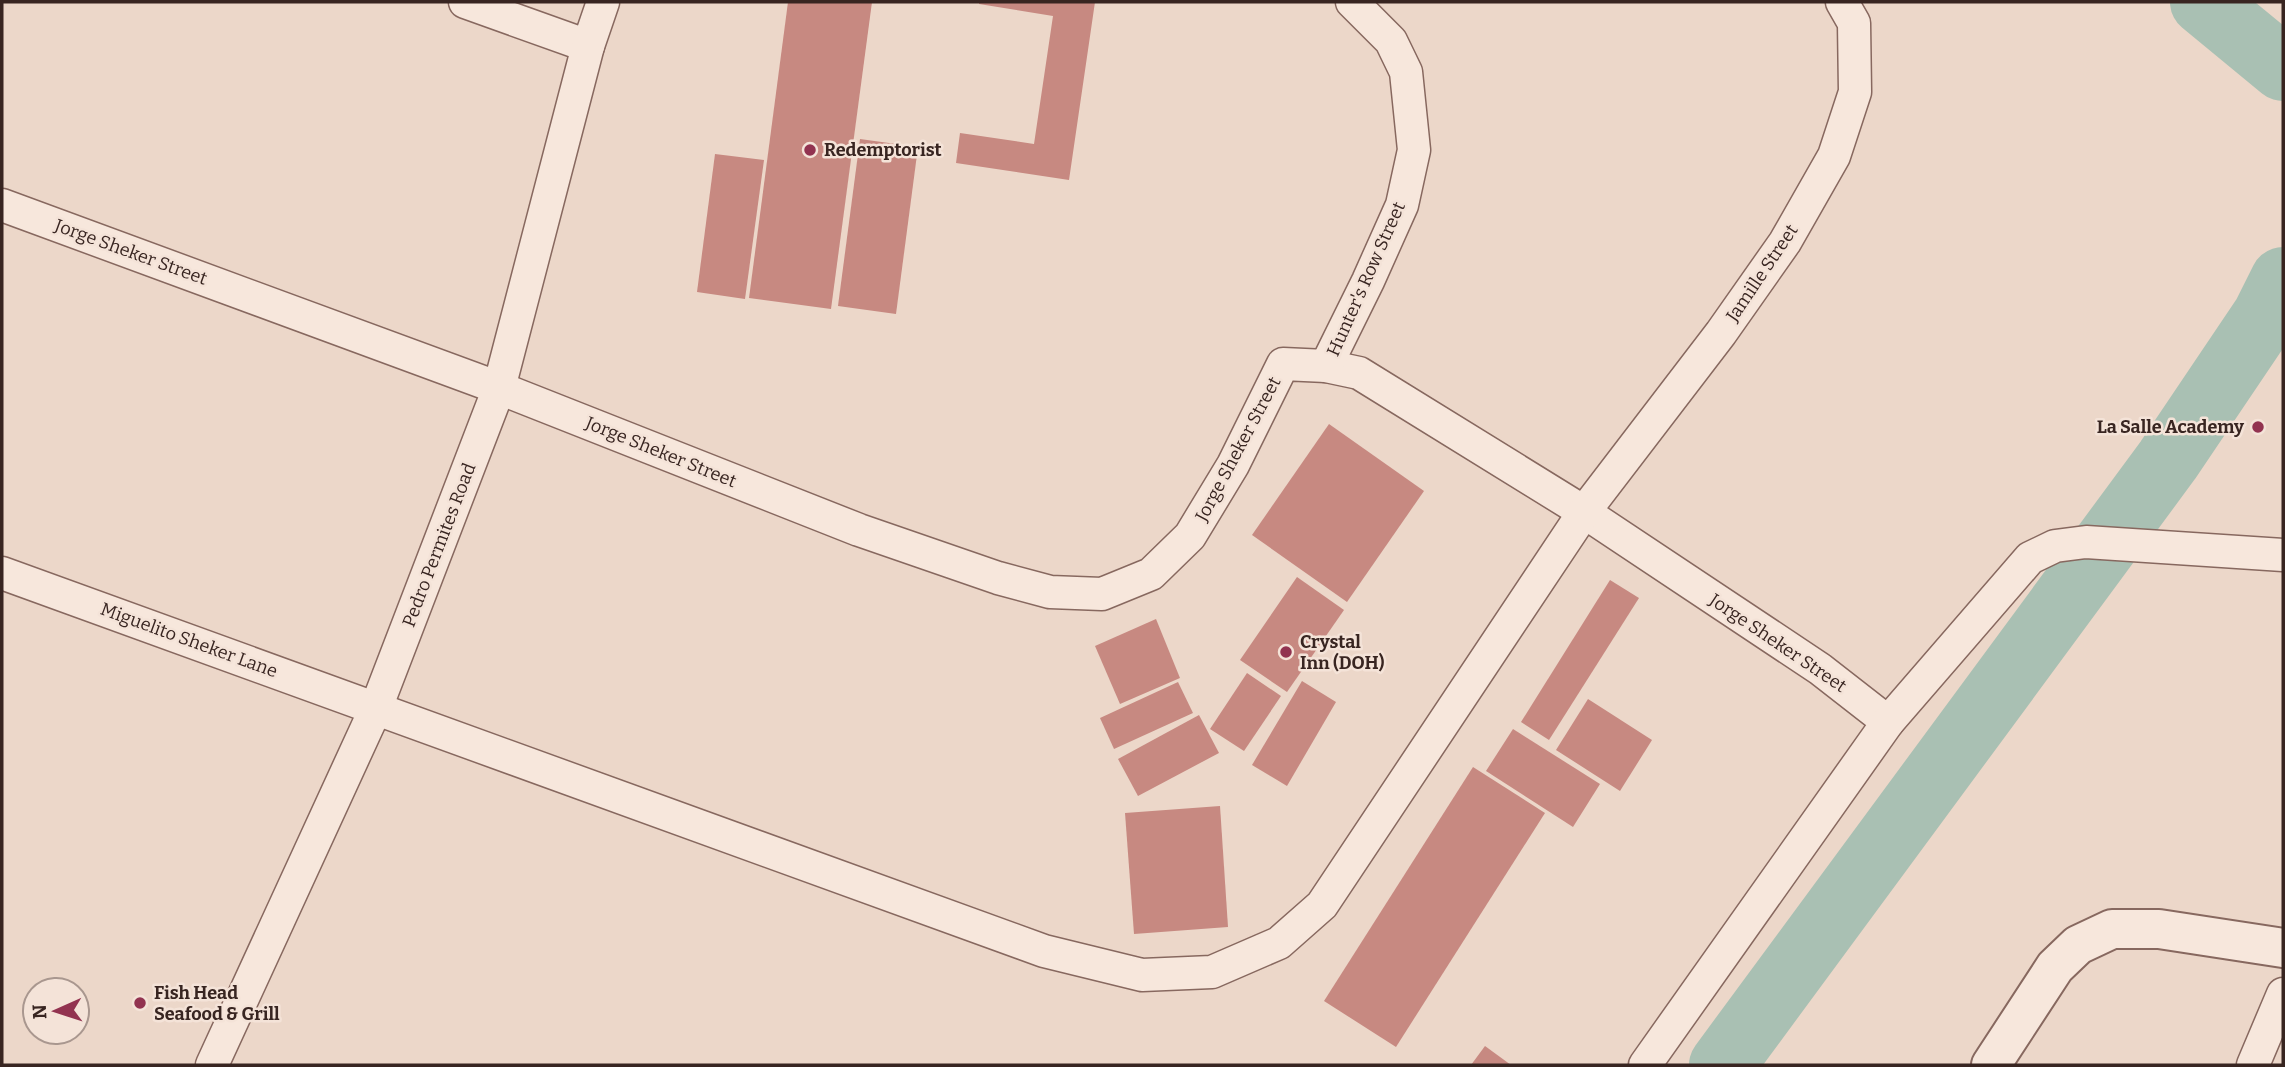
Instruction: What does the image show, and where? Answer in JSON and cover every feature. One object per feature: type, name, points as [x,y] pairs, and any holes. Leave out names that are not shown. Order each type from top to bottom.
[{"type":"street","points":[[465,2],[588,46]]},
{"type":"street","name":"Hunter's Row Street","points":[[1326,366],[1402,205],[1414,150],[1406,72],[1391,41],[1352,2]]},
{"type":"street","name":"Jamille Street","points":[[376,708],[1044,951],[1142,975],[1212,972],[1279,943],[1322,905],[1584,512],[1735,313],[1785,242],[1833,156],[1856,92],[1854,23],[1842,2]]},
{"type":"street","name":"Pedro Permites Road","points":[[212,1065],[376,708],[499,388],[588,46],[596,4]]},
{"type":"street","name":"Jorge Sheker Street","points":[[2,205],[499,388],[859,530],[998,578],[1051,592],[1102,594],[1151,573],[1190,536],[1233,465],[1283,364],[1326,366],[1359,373],[1584,512],[1820,669],[1888,722]]},
{"type":"street","points":[[1645,1065],[1888,722],[2030,558],[2055,546],[2086,542],[2283,555]]},
{"type":"street","name":"Miguelito Sheker Lane","points":[[2,573],[376,708]]},
{"type":"street","points":[[1991,1065],[2055,967],[2078,945],[2112,929],[2159,929],[2283,948]]},
{"type":"street","points":[[2253,1065],[2283,994]]},
{"type":"building","name":"Redemptorist","points":[[788,2],[872,2],[831,309],[749,298]]},
{"type":"building","points":[[979,2],[1095,2],[1069,180],[956,163],[960,133],[1034,144],[1053,16]]},
{"type":"building","points":[[860,139],[918,147],[896,314],[838,306]]},
{"type":"building","points":[[715,154],[764,160],[745,299],[697,292]]},
{"type":"building","points":[[1329,424],[1424,491],[1347,602],[1252,535]]},
{"type":"building","points":[[1297,577],[1344,610],[1287,692],[1240,660]]},
{"type":"building","points":[[1610,580],[1639,598],[1549,740],[1521,722]]},
{"type":"building","points":[[1156,619],[1180,678],[1120,704],[1095,646]]},
{"type":"building","points":[[1247,673],[1281,696],[1244,751],[1210,729]]},
{"type":"building","points":[[1302,681],[1336,702],[1287,786],[1252,765]]},
{"type":"building","points":[[1178,682],[1193,713],[1114,749],[1100,718]]},
{"type":"building","points":[[1588,699],[1652,740],[1620,791],[1556,750]]},
{"type":"building","points":[[1199,715],[1219,753],[1138,796],[1118,759]]},
{"type":"building","points":[[1513,729],[1600,784],[1573,827],[1486,771]]},
{"type":"building","points":[[1473,767],[1545,813],[1396,1047],[1324,1001]]},
{"type":"building","points":[[1220,806],[1228,927],[1134,934],[1125,813]]},
{"type":"building","points":[[1485,1046],[1511,1065],[1471,1065]]},
{"type":"waterway","points":[[2203,2],[2283,68]]},
{"type":"waterway","points":[[1722,1065],[2168,460],[2265,316],[2283,280]]},
{"type":"place","name":"Redemptorist","points":[[810,150]]},
{"type":"place","name":"La Salle Academy","points":[[2258,427]]},
{"type":"place","name":"Crystal Inn (DOH)","points":[[1286,652]]},
{"type":"place","name":"Fish Head Seafood & Grill","points":[[140,1003]]}]
